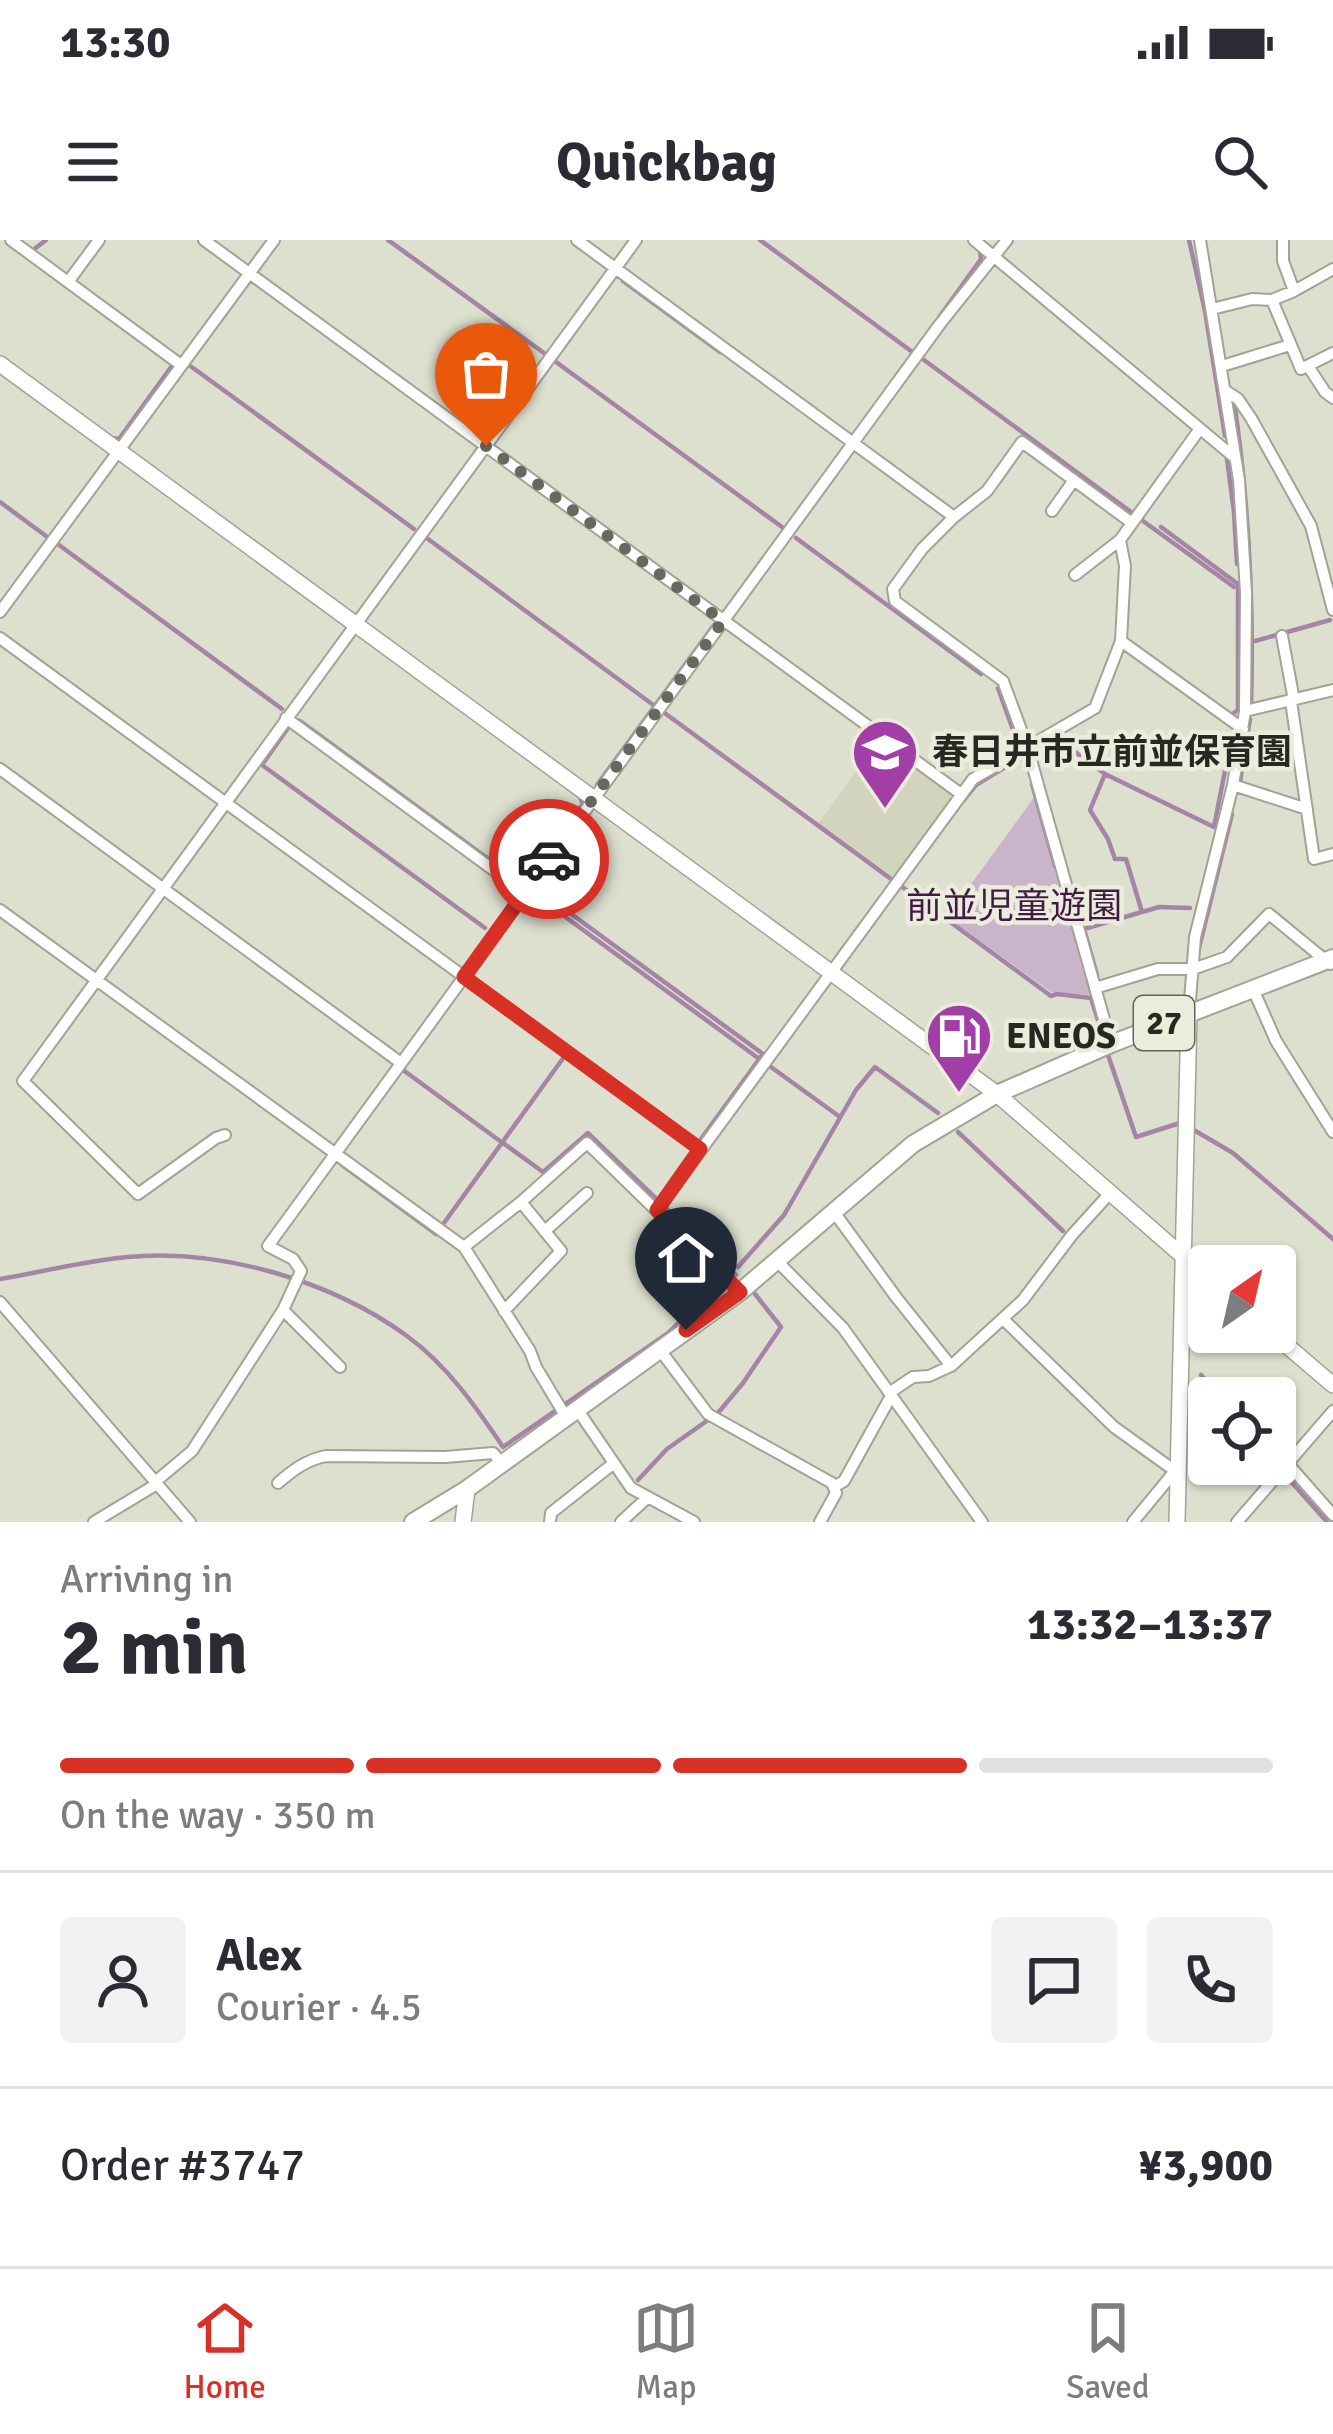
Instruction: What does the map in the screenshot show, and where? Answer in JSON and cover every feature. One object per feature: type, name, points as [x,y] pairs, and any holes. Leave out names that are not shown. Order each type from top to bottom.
[{"type":"main road","name":"27","points":[[413,1522],[467,1489],[740,1292],[914,1144],[997,1094],[1189,1012],[1331,961]]},
{"type":"street","points":[[11,240],[182,365]]},
{"type":"street","points":[[68,282],[99,240]]},
{"type":"street","points":[[204,240],[961,794]]},
{"type":"street","points":[[0,612],[274,240]]},
{"type":"street","points":[[577,240],[954,518]]},
{"type":"street","points":[[225,1136],[215,1138],[138,1194],[23,1081],[637,240]]},
{"type":"street","points":[[974,240],[1235,458]]},
{"type":"street","points":[[94,1522],[156,1483],[192,1451],[283,1310],[301,1271],[293,1259],[268,1246],[940,324],[1007,240]]},
{"type":"street","points":[[1177,1522],[1189,1012],[1195,937],[1233,785],[1245,711],[1246,592],[1235,458],[1200,240]]},
{"type":"street","points":[[1283,240],[1283,261],[1294,291]]},
{"type":"street","points":[[1212,309],[1252,299],[1272,300],[1333,268]]},
{"type":"street","points":[[1272,300],[1301,369],[1333,353]]},
{"type":"street","points":[[1222,366],[1290,345]]},
{"type":"street","points":[[0,364],[997,1094],[1188,1261]]},
{"type":"street","points":[[1308,366],[1333,398]]},
{"type":"street","points":[[1226,391],[1251,418],[1311,526],[1333,610]]},
{"type":"street","points":[[1075,574],[1120,540],[1199,430]]},
{"type":"street","points":[[1111,1044],[1027,746],[1003,681],[895,601],[893,589],[954,518],[987,491],[1022,442],[1132,523]]},
{"type":"street","points":[[1052,511],[1074,480]]},
{"type":"street","points":[[657,1210],[973,779],[1095,708],[1121,641],[1125,566],[1120,540]]},
{"type":"street","points":[[1282,636],[1314,859],[1333,854]]},
{"type":"street","points":[[0,638],[700,1149]]},
{"type":"street","points":[[1121,641],[1243,729]]},
{"type":"street","points":[[1245,711],[1333,690]]},
{"type":"street","points":[[286,718],[525,893]]},
{"type":"street","points":[[0,769],[401,1063]]},
{"type":"street","points":[[1233,785],[1307,808]]},
{"type":"street","points":[[0,910],[464,1247],[572,1413],[632,1488],[694,1522]]},
{"type":"street","points":[[1095,988],[1158,969],[1193,969],[1227,957],[1269,914],[1331,961]]},
{"type":"street","points":[[1253,989],[1276,1041],[1333,1132]]},
{"type":"street","points":[[464,1247],[587,1143],[740,1292]]},
{"type":"street","points":[[545,1231],[587,1192]]},
{"type":"street","points":[[834,1487],[844,1480],[890,1395],[913,1377],[951,1366],[1003,1319],[1111,1192]]},
{"type":"street","points":[[504,1311],[561,1251],[521,1202]]},
{"type":"street","points":[[834,1212],[951,1366]]},
{"type":"street","points":[[778,1262],[843,1328],[982,1522]]},
{"type":"street","points":[[0,1302],[190,1522]]},
{"type":"street","points":[[283,1310],[340,1367]]},
{"type":"street","points":[[1003,1319],[1114,1427],[1177,1472]]},
{"type":"street","points":[[659,1349],[708,1414],[832,1484],[836,1493],[820,1522]]},
{"type":"street","points":[[1296,1353],[1333,1384]]},
{"type":"street","points":[[1296,1455],[1333,1411]]},
{"type":"street","points":[[278,1483],[297,1466],[326,1456],[493,1453],[501,1462]]},
{"type":"street","points":[[550,1522],[551,1513],[614,1462]]},
{"type":"street","points":[[1133,1522],[1177,1472]]},
{"type":"street","points":[[1296,1473],[1333,1515]]},
{"type":"street","points":[[1237,1522],[1270,1485]]},
{"type":"street","points":[[463,1522],[467,1489]]},
{"type":"street","points":[[621,1522],[648,1497]]},
{"type":"shaded area","name":"春日井市立前並保育園","points":[[879,740],[952,797],[893,878],[818,824]]},
{"type":"green space","name":"前並児童遊園","points":[[1035,796],[1091,995],[1051,992],[947,917]]},
{"type":"waterway","points":[[33,250],[46,240]]},
{"type":"waterway","points":[[388,240],[544,353]]},
{"type":"waterway","points":[[760,240],[911,351]]},
{"type":"waterway","points":[[1189,240],[1225,436]]},
{"type":"waterway","points":[[940,316],[981,259],[980,251]]},
{"type":"waterway","points":[[623,281],[720,352]]},
{"type":"waterway","points":[[924,360],[1131,512]]},
{"type":"waterway","points":[[556,362],[782,527]]},
{"type":"waterway","points":[[111,438],[119,439],[174,363]]},
{"type":"waterway","points":[[189,365],[414,529]]},
{"type":"waterway","points":[[1234,401],[1249,553],[1251,706]]},
{"type":"waterway","points":[[1227,459],[1237,564]]},
{"type":"waterway","points":[[0,502],[46,536]]},
{"type":"waterway","points":[[1143,521],[1234,587]]},
{"type":"waterway","points":[[1161,527],[1238,584],[1238,710],[1228,712]]},
{"type":"waterway","points":[[796,538],[981,674]]},
{"type":"waterway","points":[[428,539],[652,704]]},
{"type":"waterway","points":[[59,545],[282,709]]},
{"type":"waterway","points":[[1255,641],[1330,620]]},
{"type":"waterway","points":[[597,785],[714,625]]},
{"type":"waterway","points":[[998,688],[1017,741]]},
{"type":"waterway","points":[[666,714],[891,879]]},
{"type":"waterway","points":[[1240,782],[1250,719]]},
{"type":"waterway","points":[[300,721],[517,880]]},
{"type":"waterway","points":[[290,725],[262,765],[485,928]]},
{"type":"waterway","points":[[1035,752],[1056,738],[1105,774],[1214,827],[1232,735]]},
{"type":"waterway","points":[[963,801],[976,785],[1020,758],[1026,762]]},
{"type":"waterway","points":[[1105,774],[1090,810],[1115,859],[1126,859],[1142,912]]},
{"type":"waterway","points":[[1032,784],[1055,866]]},
{"type":"waterway","points":[[527,882],[583,804],[580,797]]},
{"type":"waterway","points":[[1199,948],[1232,814]]},
{"type":"waterway","points":[[901,886],[1051,996],[1091,998],[1103,1036]]},
{"type":"waterway","points":[[537,889],[763,1054],[701,1139]]},
{"type":"waterway","points":[[534,894],[758,1058]]},
{"type":"waterway","points":[[1097,975],[1084,929],[1159,907],[1190,908]]},
{"type":"waterway","points":[[1107,1052],[1136,1137],[1180,1123]]},
{"type":"waterway","points":[[342,1165],[436,1234],[564,1057]]},
{"type":"waterway","points":[[771,1067],[840,1117]]},
{"type":"waterway","points":[[738,1267],[784,1215],[856,1090],[875,1067],[938,1113]]},
{"type":"waterway","points":[[403,1070],[500,1141]]},
{"type":"waterway","points":[[1192,1129],[1233,1153],[1333,1239]]},
{"type":"waterway","points":[[958,1132],[1063,1231]]},
{"type":"waterway","points":[[503,1143],[543,1172],[588,1133],[736,1275]]},
{"type":"waterway","points":[[0,1279],[111,1259],[163,1256],[237,1264],[310,1284],[377,1316],[422,1347],[460,1387],[503,1447],[668,1333],[710,1292]]},
{"type":"waterway","points":[[638,1480],[667,1449],[718,1413],[781,1327],[755,1294]]},
{"type":"waterway","points":[[1294,1485],[1327,1522]]},
{"type":"way so far","points":[[486,446],[723,621],[549,859]]},
{"type":"place","name":"春日井市立前並保育園","points":[[885,811]]},
{"type":"place","name":"ENEOS","points":[[959,1095]]},
{"type":"route","points":[[549,859],[464,977],[700,1149],[657,1210],[740,1292],[686,1330]]}]
